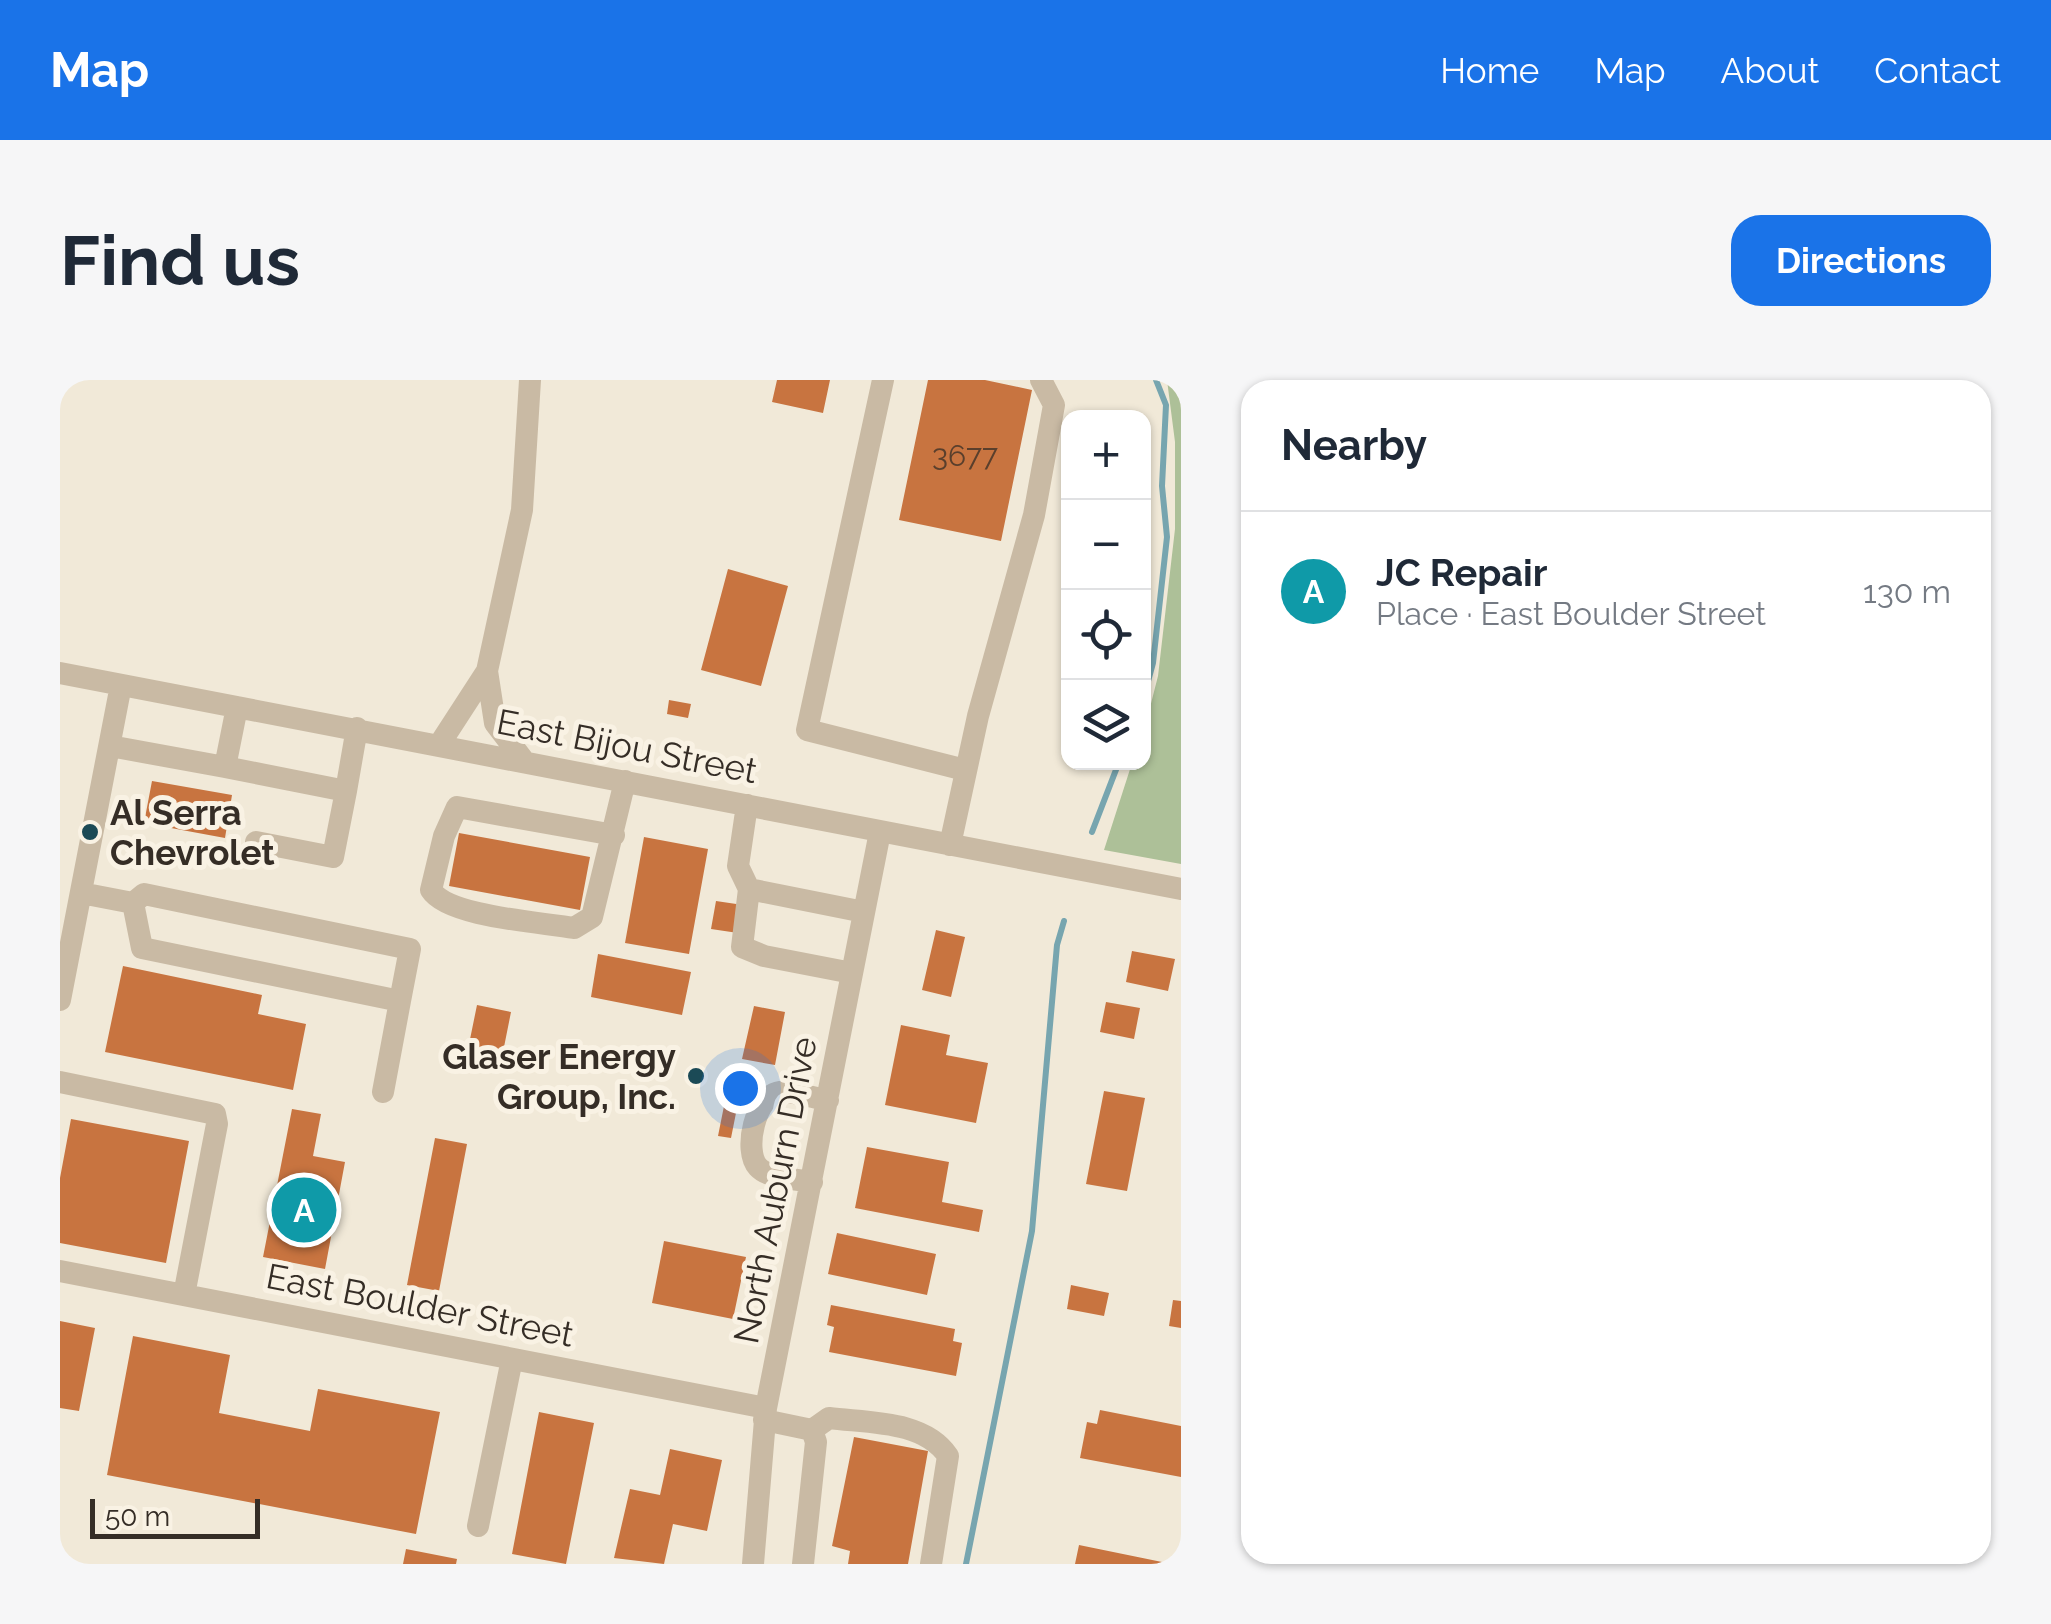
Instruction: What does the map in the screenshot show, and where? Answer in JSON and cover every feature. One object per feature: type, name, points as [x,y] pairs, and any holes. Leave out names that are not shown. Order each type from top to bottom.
[{"type":"street","points":[[524,761],[495,723],[487,671],[522,510],[530,380]]},
{"type":"street","points":[[883,380],[806,730],[965,770]]},
{"type":"street","points":[[950,845],[965,770],[1034,516],[1054,405],[1041,380]]},
{"type":"street","points":[[438,745],[487,671]]},
{"type":"street","name":"East Bijou Street","points":[[60,673],[1181,889]]},
{"type":"street","points":[[60,1000],[121,685]]},
{"type":"street","points":[[225,768],[237,707]]},
{"type":"street","points":[[256,842],[333,857],[357,728]]},
{"type":"street","points":[[110,746],[346,791]]},
{"type":"street","points":[[614,834],[457,807],[444,836],[431,890],[436,898],[456,908],[574,928],[592,917],[614,834],[625,782]]},
{"type":"street","points":[[747,806],[738,866],[750,889],[742,947],[764,956],[852,972]]},
{"type":"street","name":"North Auburn Drive","points":[[753,1564],[766,1414],[880,832]]},
{"type":"street","points":[[750,889],[864,912]]},
{"type":"street","points":[[81,892],[132,903],[144,894],[410,949],[383,1092]]},
{"type":"street","points":[[132,903],[142,948],[400,1001]]},
{"type":"street","points":[[60,1082],[215,1114],[218,1124],[184,1295]]},
{"type":"street","points":[[812,1182],[766,1173],[756,1166],[751,1151],[760,1107],[768,1097],[781,1092],[828,1100]]},
{"type":"street","name":"East Boulder Street","points":[[60,1271],[512,1359],[766,1414],[812,1430]]},
{"type":"street","points":[[478,1526],[512,1359]]},
{"type":"street","points":[[803,1564],[816,1442],[812,1430],[828,1418],[899,1426],[937,1440],[948,1456],[931,1564]]},
{"type":"green space","points":[[1167,380],[1181,380],[1181,864],[1104,850],[1130,770],[1151,770],[1151,704],[1158,676],[1175,529],[1175,442]]},
{"type":"building","points":[[777,380],[830,380],[823,413],[772,402]]},
{"type":"building","points":[[928,380],[985,380],[1032,390],[1001,541],[899,520]]},
{"type":"building","points":[[728,569],[788,586],[761,686],[701,670]]},
{"type":"building","points":[[669,700],[691,704],[688,718],[667,714]]},
{"type":"building","points":[[152,781],[232,795],[225,838],[144,823]]},
{"type":"building","points":[[459,833],[590,857],[580,910],[449,886]]},
{"type":"building","points":[[644,837],[708,849],[689,954],[625,943]]},
{"type":"building","points":[[716,901],[743,905],[738,933],[711,929]]},
{"type":"building","points":[[936,930],[965,937],[951,997],[922,990]]},
{"type":"building","points":[[1132,951],[1175,959],[1168,991],[1126,982]]},
{"type":"building","points":[[598,954],[691,972],[682,1015],[591,997]]},
{"type":"building","points":[[123,966],[262,995],[258,1014],[306,1024],[293,1090],[105,1052]]},
{"type":"building","points":[[1106,1002],[1140,1008],[1134,1039],[1100,1032]]},
{"type":"building","points":[[477,1005],[511,1012],[501,1062],[467,1054]]},
{"type":"building","points":[[754,1006],[785,1012],[775,1065],[742,1059]]},
{"type":"building","points":[[901,1025],[950,1035],[946,1055],[988,1063],[976,1123],[885,1105]]},
{"type":"building","points":[[1104,1091],[1145,1098],[1127,1191],[1086,1184]]},
{"type":"building","points":[[725,1101],[738,1103],[731,1138],[718,1136]]},
{"type":"building","points":[[292,1109],[321,1114],[313,1156],[345,1162],[325,1269],[263,1257]]},
{"type":"building","points":[[71,1119],[189,1141],[166,1263],[60,1243],[60,1178]]},
{"type":"building","points":[[435,1138],[467,1144],[439,1291],[407,1285]]},
{"type":"building","points":[[867,1147],[949,1162],[942,1202],[983,1210],[979,1232],[855,1208]]},
{"type":"building","points":[[837,1233],[936,1254],[927,1295],[828,1274]]},
{"type":"building","points":[[664,1241],[746,1257],[733,1319],[652,1303]]},
{"type":"building","points":[[1071,1285],[1109,1293],[1104,1316],[1067,1309]]},
{"type":"building","points":[[1173,1300],[1181,1301],[1181,1328],[1169,1326]]},
{"type":"building","points":[[831,1305],[955,1329],[953,1341],[962,1343],[956,1376],[829,1352],[834,1327],[827,1325]]},
{"type":"building","points":[[60,1321],[95,1328],[79,1411],[60,1408]]},
{"type":"building","points":[[133,1336],[230,1355],[219,1413],[310,1431],[318,1389],[440,1412],[416,1534],[107,1475]]},
{"type":"building","points":[[1100,1410],[1181,1426],[1181,1477],[1080,1458],[1087,1422],[1097,1424]]},
{"type":"building","points":[[539,1412],[594,1423],[566,1564],[512,1554]]},
{"type":"building","points":[[854,1437],[928,1451],[908,1564],[848,1564],[850,1551],[832,1546]]},
{"type":"building","points":[[670,1449],[722,1460],[707,1531],[673,1524],[664,1564],[614,1558],[630,1489],[660,1495]]},
{"type":"building","points":[[1079,1545],[1162,1562],[1162,1564],[1075,1564]]},
{"type":"building","points":[[406,1549],[457,1559],[456,1564],[403,1564]]},
{"type":"waterway","points":[[1148,680],[1167,537],[1162,486],[1166,405],[1156,380]]},
{"type":"waterway","points":[[1092,832],[1116,770]]},
{"type":"waterway","points":[[966,1564],[1032,1231],[1057,945],[1064,921]]},
{"type":"place","name":"Al Serra Chevrolet","points":[[90,832]]},
{"type":"place","name":"Glaser Energy Group, Inc.","points":[[696,1076]]},
{"type":"place","name":"JC Repair","points":[[304,1210]]}]
